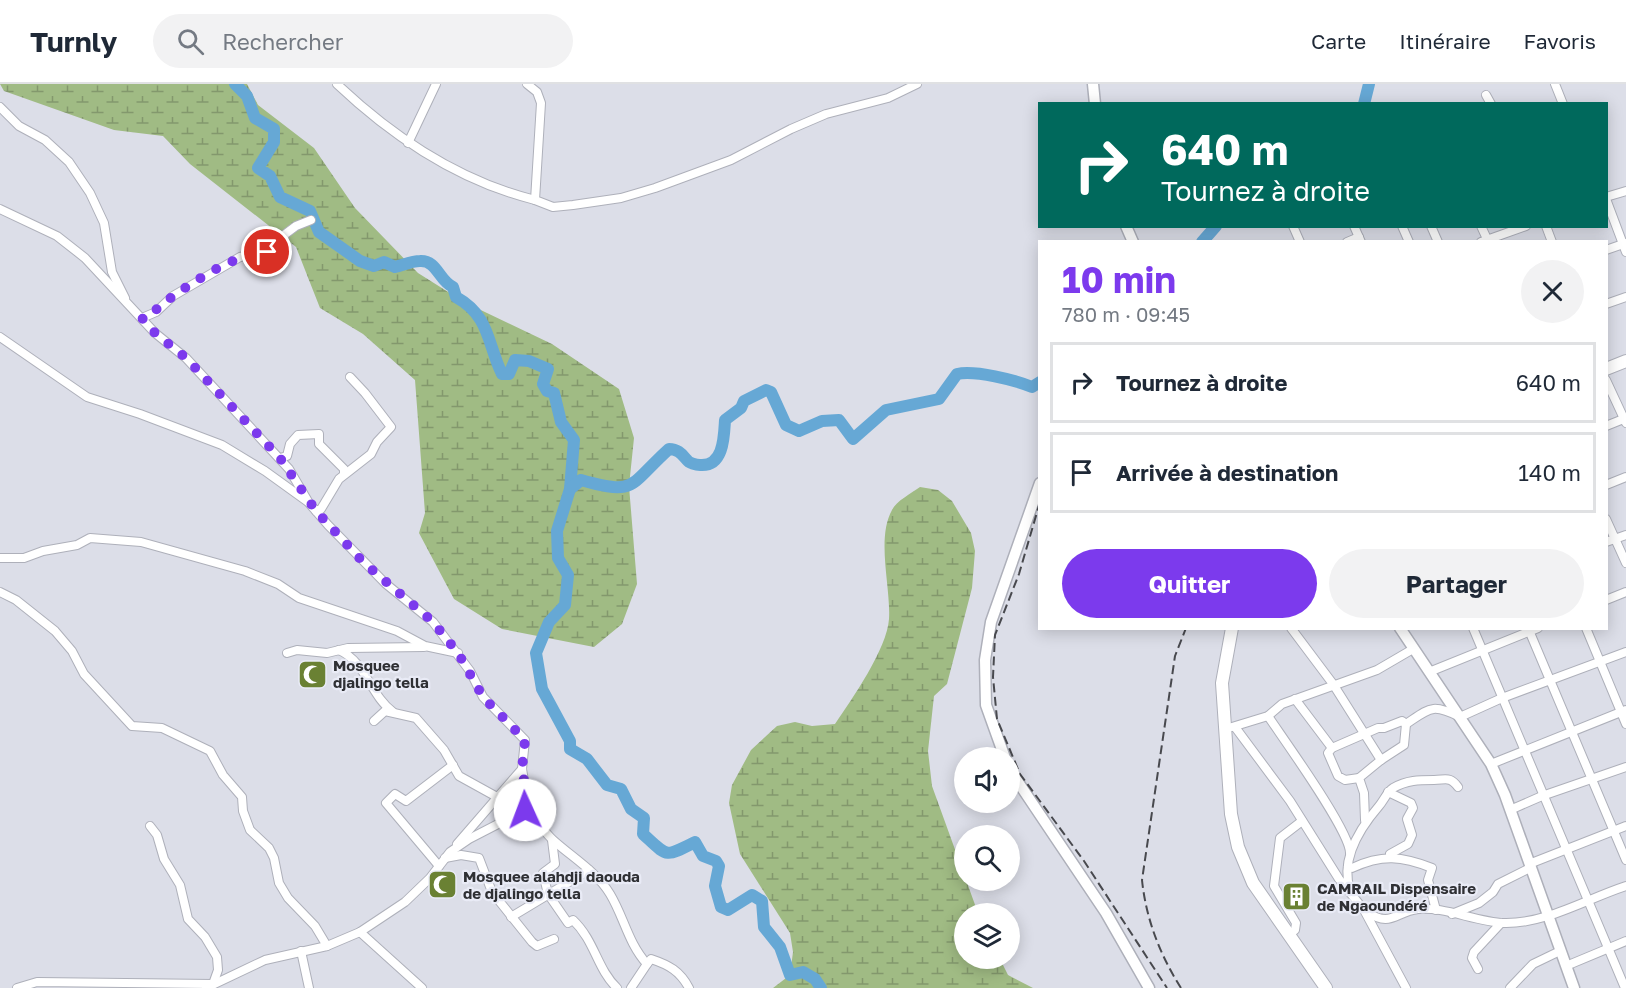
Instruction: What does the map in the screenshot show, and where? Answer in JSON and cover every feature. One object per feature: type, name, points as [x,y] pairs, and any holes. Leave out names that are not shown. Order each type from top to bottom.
[{"type":"main road","points":[[1608,368],[1626,361]]},
{"type":"main road","points":[[1232,630],[1222,683],[1229,727],[1231,814],[1238,847],[1253,883],[1326,988]]},
{"type":"street","points":[[337,84],[408,143],[500,191],[553,207],[621,198],[655,188],[731,160],[826,114],[888,98],[917,84]]},
{"type":"street","points":[[408,143],[436,84]]},
{"type":"street","points":[[527,84],[537,92],[541,103],[534,200]]},
{"type":"street","points":[[1092,84],[1095,102]]},
{"type":"street","points":[[1555,84],[1562,102]]},
{"type":"street","points":[[1486,95],[1490,102]]},
{"type":"street","points":[[0,107],[19,126],[45,140],[69,162],[90,193],[104,223],[112,272],[126,302]]},
{"type":"street","points":[[1608,197],[1626,191]]},
{"type":"street","points":[[1608,203],[1625,246],[1608,250]]},
{"type":"street","points":[[0,209],[57,236],[85,258],[155,333],[186,358],[280,458],[316,511],[386,584],[433,622],[458,653],[483,697],[525,740],[522,769],[526,792],[525,810]]},
{"type":"street","points":[[142,318],[156,312],[173,296],[240,257],[285,247],[284,236],[296,226],[311,220]]},
{"type":"street","points":[[1488,240],[1521,228]]},
{"type":"street","points":[[1608,303],[1626,297]]},
{"type":"street","points":[[0,338],[87,397],[222,445],[265,471],[309,503]]},
{"type":"street","points":[[316,511],[321,509],[344,474],[371,454],[377,442],[391,427],[366,393],[350,377]]},
{"type":"street","points":[[1608,384],[1625,420],[1608,425]]},
{"type":"street","points":[[280,458],[287,456],[290,444],[298,435],[319,434],[319,444],[344,469],[344,474]]},
{"type":"street","points":[[1608,484],[1626,477]]},
{"type":"street","points":[[1001,747],[986,705],[985,660],[991,622],[1038,489]]},
{"type":"street","points":[[1608,523],[1626,563]]},
{"type":"street","points":[[1608,542],[1626,535]]},
{"type":"street","points":[[0,558],[24,558],[43,551],[77,546],[90,538],[141,542],[245,571],[278,584],[298,598],[397,631],[425,646]]},
{"type":"street","points":[[0,592],[16,600],[55,631],[72,651],[84,674],[132,726],[162,728],[210,751],[223,776],[242,797],[243,811],[250,830],[269,848],[279,883],[288,898],[315,927],[327,946]]},
{"type":"street","points":[[1608,599],[1626,592]]},
{"type":"street","points":[[1292,630],[1333,684],[1381,759]]},
{"type":"street","points":[[1401,630],[1491,764],[1510,810],[1574,988]]},
{"type":"street","points":[[1474,630],[1522,750],[1625,988]]},
{"type":"street","points":[[1429,672],[1532,630],[1626,860]]},
{"type":"street","points":[[1587,630],[1623,711],[1626,724]]},
{"type":"street","points":[[287,653],[297,650],[327,653],[337,649],[425,646],[458,653]]},
{"type":"street","points":[[337,649],[359,665],[386,706],[394,712]]},
{"type":"street","points":[[1406,988],[1364,910],[1339,879],[1302,821],[1229,727],[1268,716],[1282,704],[1377,670],[1413,649]]},
{"type":"street","points":[[1460,717],[1502,698],[1552,682],[1626,652]]},
{"type":"street","points":[[1295,699],[1332,748]]},
{"type":"street","points":[[1406,724],[1432,707],[1443,708],[1460,717]]},
{"type":"street","points":[[1491,764],[1623,711]]},
{"type":"street","points":[[374,722],[380,713],[394,712],[412,716],[433,735],[463,780],[497,797]]},
{"type":"street","points":[[1268,716],[1344,832],[1350,856],[1346,879],[1352,896]]},
{"type":"street","points":[[1402,721],[1406,724],[1404,745],[1381,759],[1359,778],[1345,780],[1338,776],[1328,753],[1332,748],[1365,732],[1402,721]]},
{"type":"street","points":[[439,866],[386,803],[395,794],[406,801],[453,765]]},
{"type":"street","points":[[1510,810],[1542,796],[1626,767]]},
{"type":"street","points":[[17,988],[37,982],[210,986],[265,960],[327,946],[360,932],[405,902],[522,769]]},
{"type":"street","points":[[1359,778],[1364,793],[1365,820]]},
{"type":"street","points":[[1339,879],[1365,820],[1388,792],[1414,779],[1446,778],[1453,780],[1458,787]]},
{"type":"street","points":[[1020,785],[1106,913],[1149,988]]},
{"type":"street","points":[[1388,792],[1411,803],[1413,808],[1407,819],[1412,835],[1408,844],[1390,854],[1391,857]]},
{"type":"street","points":[[525,810],[540,823],[552,840],[589,870],[610,894],[623,925],[639,955],[647,964]]},
{"type":"street","points":[[448,855],[469,839],[525,810]]},
{"type":"street","points":[[1289,934],[1295,930],[1296,923],[1274,886],[1280,838],[1302,821]]},
{"type":"street","points":[[150,826],[157,835],[164,859],[180,885],[188,919],[205,937],[217,957],[218,970],[210,986]]},
{"type":"street","points":[[1452,914],[1479,903],[1493,892],[1498,884],[1529,866],[1565,848],[1626,826]]},
{"type":"street","points":[[552,840],[555,864],[543,873],[548,894],[568,924],[573,920],[586,932],[607,977],[617,988]]},
{"type":"street","points":[[448,855],[479,858],[492,892],[537,946],[554,939]]},
{"type":"street","points":[[1348,866],[1352,868],[1391,857],[1414,860],[1432,868],[1428,880],[1436,910]]},
{"type":"street","points":[[511,917],[589,870]]},
{"type":"street","points":[[1364,910],[1382,919],[1392,920],[1417,909],[1436,910],[1501,923],[1547,918],[1587,899],[1626,886]]},
{"type":"street","points":[[1478,969],[1472,957],[1474,952],[1501,923]]},
{"type":"street","points":[[360,932],[422,988]]},
{"type":"street","points":[[1566,966],[1626,942]]},
{"type":"street","points":[[301,951],[309,988]]},
{"type":"street","points":[[1510,988],[1533,964],[1560,951]]},
{"type":"street","points":[[631,988],[651,959],[682,974],[689,988]]},
{"type":"green space","points":[[0,84],[247,84],[258,105],[314,148],[355,208],[418,273],[464,302],[552,344],[619,389],[634,438],[629,486],[637,584],[622,624],[594,647],[502,629],[454,599],[419,533],[425,513],[415,380],[363,334],[320,308],[296,247],[190,164],[163,136],[114,130],[4,91]]},
{"type":"green space","points":[[920,487],[938,490],[952,501],[971,533],[975,551],[972,588],[947,684],[934,696],[928,751],[932,786],[954,847],[954,891],[970,891],[974,903],[954,903],[954,969],[1005,969],[1008,975],[1033,988],[773,988],[790,975],[793,952],[790,933],[740,854],[729,803],[732,785],[751,750],[777,726],[795,722],[812,726],[835,724],[859,688],[876,659],[887,631],[889,606],[885,535],[892,510],[904,497]]},
{"type":"waterway","points":[[235,84],[247,96],[255,118],[274,129],[274,142],[258,168],[270,176],[280,197],[310,211],[319,232],[360,261],[374,266],[384,262],[395,267],[417,261],[426,262],[434,267],[453,287],[456,297],[467,304],[482,322],[502,374],[509,374],[515,360],[529,361],[548,369],[543,384],[547,391],[554,393],[561,422],[574,440],[570,489],[557,531],[558,558],[568,575],[565,605],[549,622],[536,653],[542,689],[570,741],[570,749],[587,759],[607,785],[621,789],[631,809],[644,818],[643,834],[667,853],[672,853],[695,842],[703,856],[716,861],[719,866],[715,886],[721,907],[728,910],[752,895],[762,901],[764,927],[780,947],[790,975],[803,972],[815,979],[821,988]]},
{"type":"waterway","points":[[1364,102],[1369,84]]},
{"type":"waterway","points":[[1204,240],[1214,228]]},
{"type":"waterway","points":[[570,489],[581,480],[613,487],[631,484],[669,449],[678,451],[693,464],[708,464],[714,461],[721,449],[725,420],[741,408],[744,401],[766,390],[771,392],[786,425],[799,431],[822,421],[839,420],[853,439],[886,410],[939,399],[957,374],[984,375],[1032,387],[1038,383]]},
{"type":"railway","points":[[1038,509],[1019,574],[995,635],[993,677],[997,719],[1020,774],[1084,861],[1167,988]]},
{"type":"railway","points":[[1181,988],[1155,936],[1142,880],[1175,656],[1185,630]]},
{"type":"place","name":"Mosquee djalingo tella","points":[[312,674]]},
{"type":"place","name":"Mosquee alahdji daouda de djalingo tella","points":[[442,885]]},
{"type":"place","name":"CAMRAIL Dispensaire de Ngaoundéré","points":[[1296,897]]},
{"type":"route","points":[[267,252],[240,257],[226,264],[170,298],[156,312],[142,318],[155,333],[172,344],[186,358],[280,458],[298,482],[309,503],[328,525],[386,584],[433,622],[458,653],[483,697],[505,716],[525,740],[522,769],[526,792],[525,810]]}]
